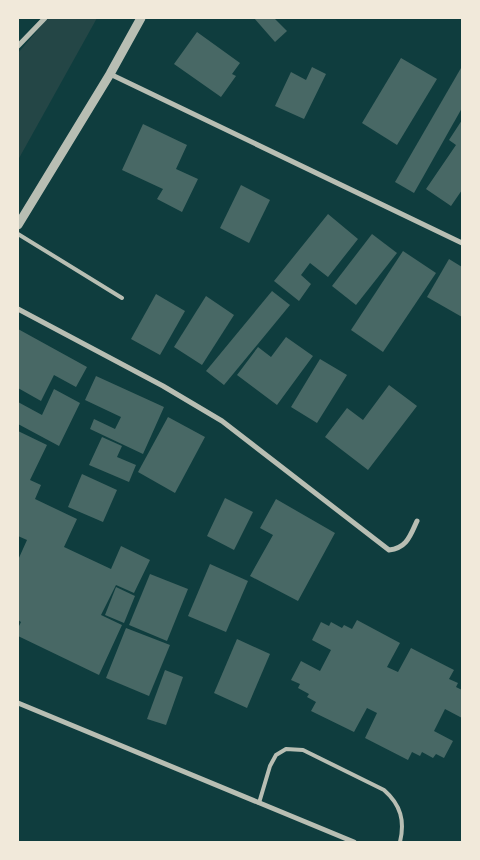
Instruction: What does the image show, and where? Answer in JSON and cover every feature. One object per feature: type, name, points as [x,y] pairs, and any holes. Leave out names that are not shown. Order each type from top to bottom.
[{"type":"street","points":[[18,46],[45,18]]},
{"type":"street","points":[[18,225],[110,74],[141,18]]},
{"type":"street","points":[[110,74],[462,243]]},
{"type":"street","points":[[18,309],[163,386],[222,421],[389,550],[397,549],[404,545],[417,521]]},
{"type":"street","points":[[18,704],[354,842]]},
{"type":"lane","points":[[18,234],[122,298]]},
{"type":"lane","points":[[259,803],[270,766],[276,755],[286,749],[303,750],[384,790],[391,796],[398,805],[403,824],[400,842]]},
{"type":"shaded area","points":[[48,18],[97,18],[18,160],[18,53]]},
{"type":"building","points":[[254,18],[274,18],[287,31],[275,42]]},
{"type":"building","points":[[197,32],[240,63],[232,74],[236,76],[221,97],[174,64]]},
{"type":"building","points":[[401,58],[437,79],[397,145],[362,123]]},
{"type":"building","points":[[312,67],[326,74],[304,119],[275,106],[291,72],[306,80]]},
{"type":"building","points":[[461,68],[462,108],[414,193],[395,182]]},
{"type":"building","points":[[462,120],[462,190],[451,206],[426,189],[456,145],[449,140]]},
{"type":"building","points":[[143,124],[187,145],[176,169],[198,179],[182,212],[157,199],[163,189],[122,170]]},
{"type":"building","points":[[241,185],[270,200],[249,243],[220,228]]},
{"type":"building","points":[[328,214],[358,239],[328,277],[310,263],[301,275],[311,284],[299,301],[274,281]]},
{"type":"building","points":[[372,234],[397,253],[356,305],[332,286]]},
{"type":"building","points":[[403,251],[436,273],[383,352],[351,330]]},
{"type":"building","points":[[449,259],[462,267],[462,317],[427,297]]},
{"type":"building","points":[[272,291],[290,305],[224,385],[206,371]]},
{"type":"building","points":[[156,294],[185,311],[160,355],[131,339]]},
{"type":"building","points":[[206,296],[234,315],[202,365],[174,347]]},
{"type":"building","points":[[18,329],[87,367],[76,387],[54,375],[41,401],[18,388]]},
{"type":"building","points":[[286,337],[313,356],[277,405],[237,375],[258,347],[271,357]]},
{"type":"building","points":[[320,359],[347,375],[317,423],[291,407]]},
{"type":"building","points":[[96,376],[164,407],[143,454],[90,429],[94,419],[115,429],[121,417],[85,400]]},
{"type":"building","points":[[389,385],[417,406],[368,470],[325,437],[347,408],[363,420]]},
{"type":"building","points":[[54,389],[80,403],[59,446],[18,424],[18,402],[42,415]]},
{"type":"building","points":[[168,417],[205,437],[175,493],[138,472]]},
{"type":"building","points":[[18,431],[47,445],[30,480],[41,485],[35,499],[77,519],[64,547],[111,569],[121,546],[150,560],[134,593],[116,585],[101,615],[122,625],[99,675],[18,636],[18,628],[21,622],[18,620],[18,560],[27,540],[18,536]]},
{"type":"building","points":[[102,437],[122,446],[117,457],[136,465],[129,482],[89,465]]},
{"type":"building","points":[[82,474],[117,490],[103,522],[68,507]]},
{"type":"building","points":[[225,498],[253,512],[234,550],[207,536]]},
{"type":"building","points":[[276,499],[335,533],[298,601],[250,576],[273,535],[260,528]]},
{"type":"building","points":[[210,564],[248,581],[226,632],[188,616]]},
{"type":"building","points":[[150,574],[188,589],[167,641],[129,625]]},
{"type":"building","points":[[116,587],[135,596],[124,623],[105,615]]},
{"type":"building","points":[[357,620],[400,643],[387,667],[398,672],[411,648],[454,670],[449,679],[458,683],[456,687],[462,690],[462,718],[445,709],[434,731],[453,741],[444,758],[436,754],[433,758],[422,752],[420,756],[412,752],[408,760],[365,738],[377,713],[367,708],[354,732],[311,711],[316,702],[307,697],[309,694],[298,688],[300,684],[291,680],[301,661],[320,671],[331,650],[312,640],[321,622],[329,626],[331,622],[342,628],[344,625],[352,629]]},
{"type":"building","points":[[126,628],[170,645],[149,696],[106,678]]},
{"type":"building","points":[[237,639],[270,654],[247,708],[214,693]]},
{"type":"building","points":[[165,670],[183,677],[166,725],[147,719]]}]
